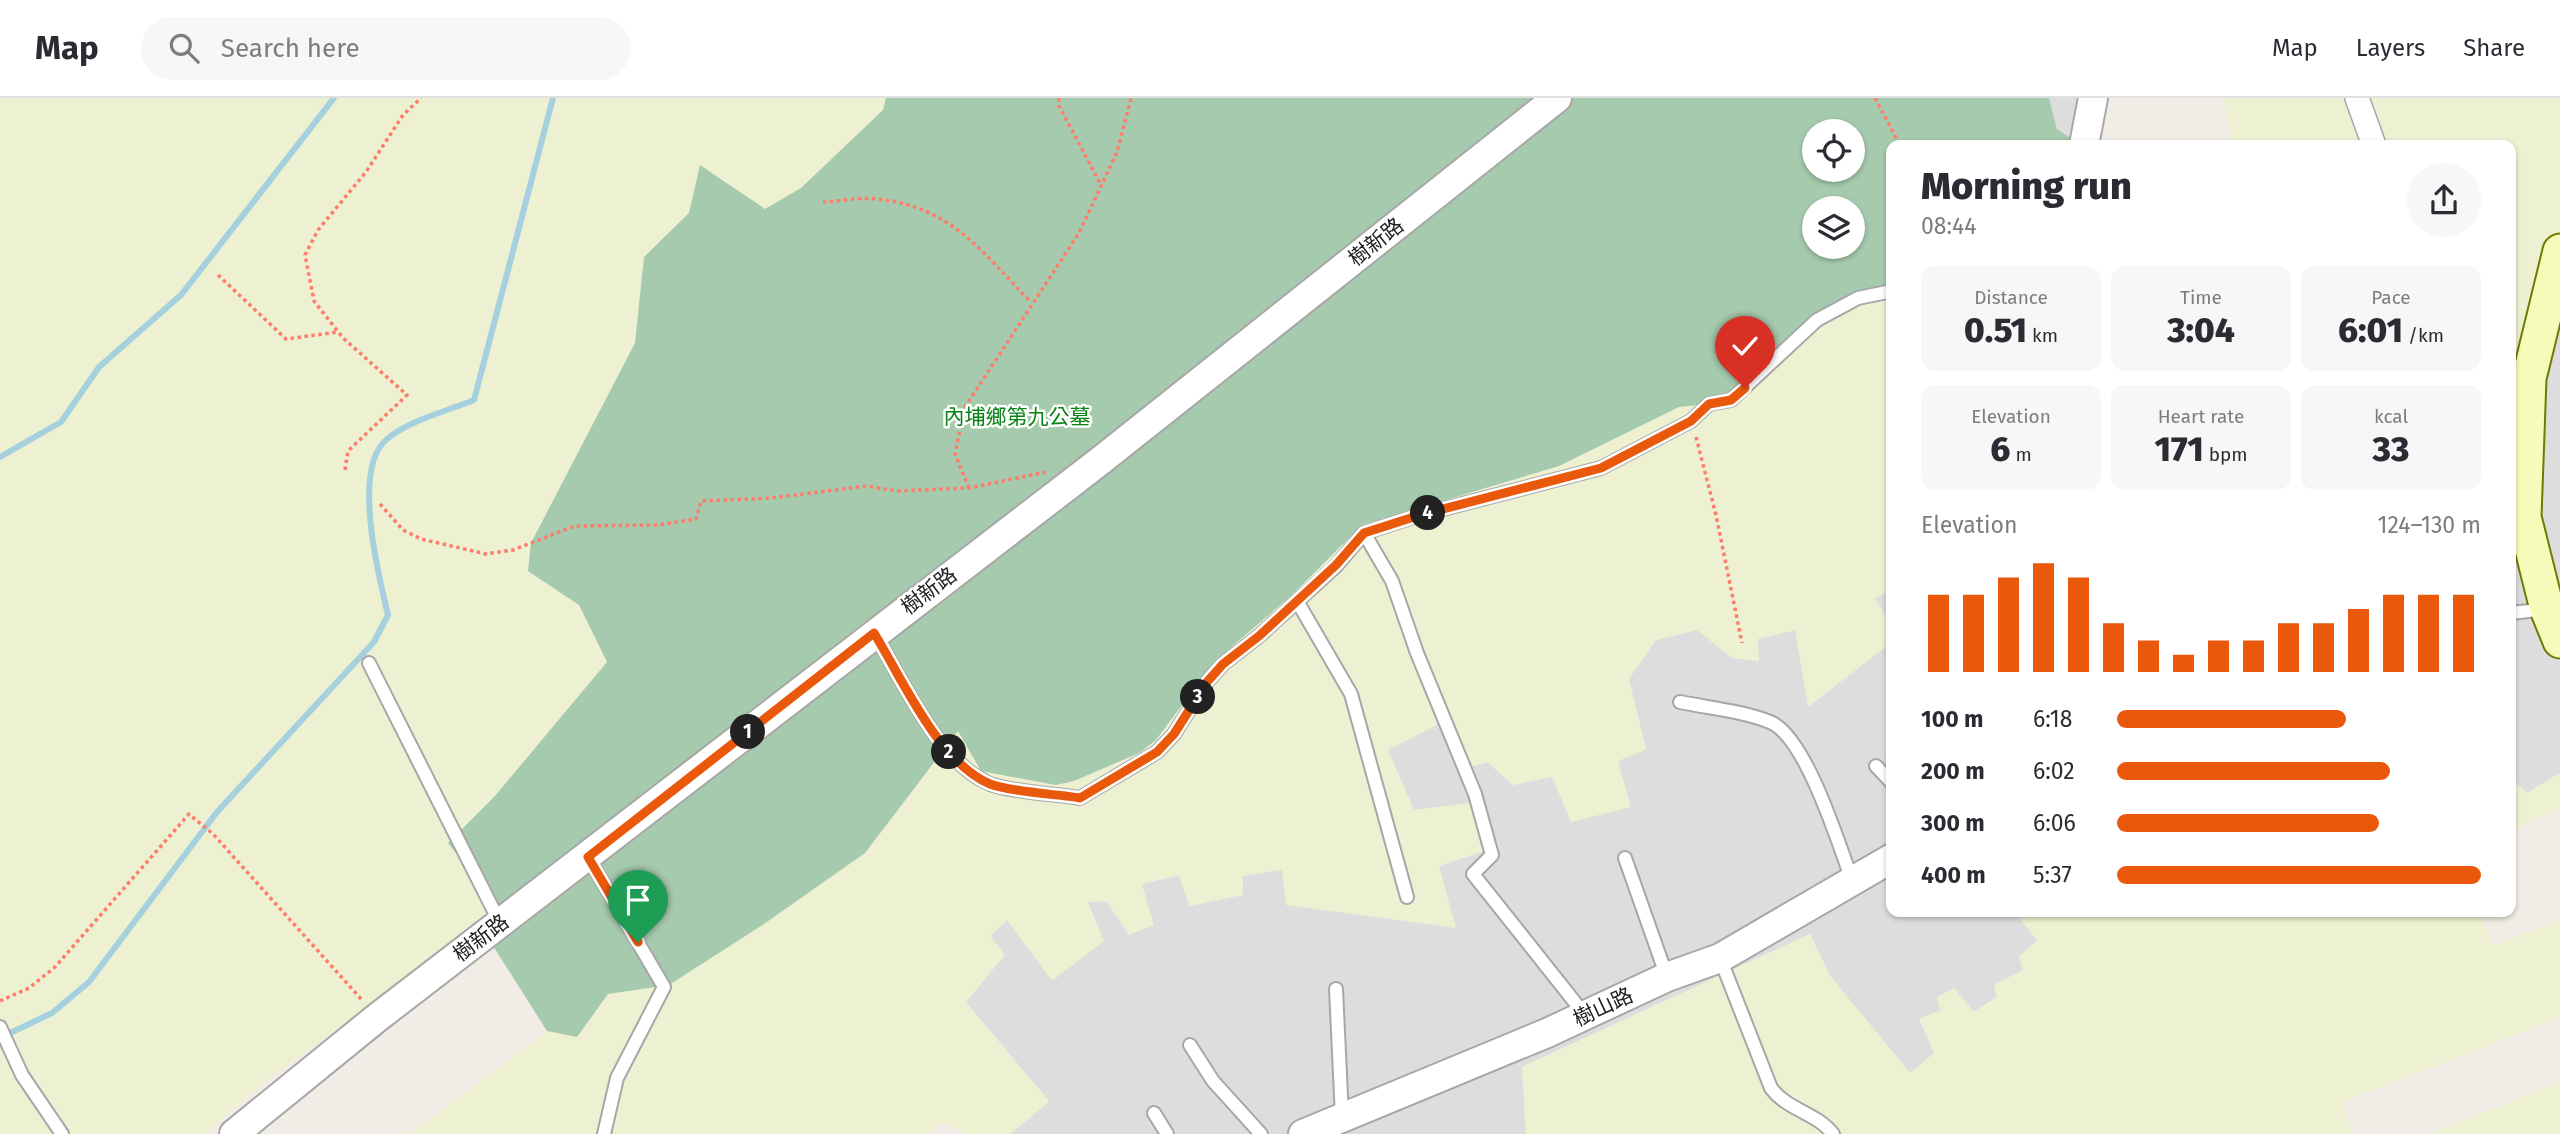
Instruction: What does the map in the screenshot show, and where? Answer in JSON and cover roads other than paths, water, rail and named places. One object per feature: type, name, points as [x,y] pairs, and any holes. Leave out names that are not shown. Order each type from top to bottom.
[{"type":"main road","points":[[2560,251],[2529,378],[2517,503],[2547,609],[2560,641]]},
{"type":"street","name":"樹新路","points":[[234,1134],[378,1017],[1100,461],[1188,387],[1557,98]]},
{"type":"street","points":[[2085,140],[2093,98]]},
{"type":"street","points":[[2357,98],[2372,140]]},
{"type":"street","name":"樹山路","points":[[1303,1134],[1585,1015],[1667,977],[1720,958],[1853,884],[1886,862]]},
{"type":"lane","points":[[874,633],[930,729],[958,762],[991,784],[1080,798],[1157,752],[1174,734],[1207,682],[1223,664],[1336,565],[1364,533],[1420,515],[1601,468],[1691,421],[1709,404],[1731,400],[1817,320],[1858,298],[1886,292]]},
{"type":"lane","points":[[1364,533],[1392,581],[1417,653],[1475,794],[1493,855],[1473,874],[1585,1015]]},
{"type":"lane","points":[[1297,601],[1351,694],[1407,897]]},
{"type":"lane","points":[[2516,612],[2547,609]]},
{"type":"lane","points":[[369,663],[500,924]]},
{"type":"lane","points":[[1681,702],[1773,722],[1802,755],[1833,825],[1853,884]]},
{"type":"lane","points":[[1876,766],[1886,776]]},
{"type":"lane","points":[[588,857],[664,987],[617,1078],[604,1134]]},
{"type":"lane","points":[[1625,858],[1667,977]]},
{"type":"lane","points":[[1720,958],[1771,1088],[1781,1101],[1826,1125],[1833,1134]]},
{"type":"lane","points":[[1336,989],[1342,1118]]},
{"type":"lane","points":[[0,1027],[22,1075],[62,1134]]},
{"type":"lane","points":[[1190,1045],[1213,1081],[1261,1134]]},
{"type":"lane","points":[[1154,1113],[1167,1134]]},
{"type":"waterway","points":[[0,457],[61,422],[99,367],[181,295],[334,98]]},
{"type":"waterway","points":[[4,1036],[52,1013],[89,982],[217,812],[374,642],[388,615],[371,524],[369,497],[376,453],[387,439],[406,426],[474,400],[553,98]]},
{"type":"park label","name":"內埔鄉第九公墓","points":[[1017,417]]}]
